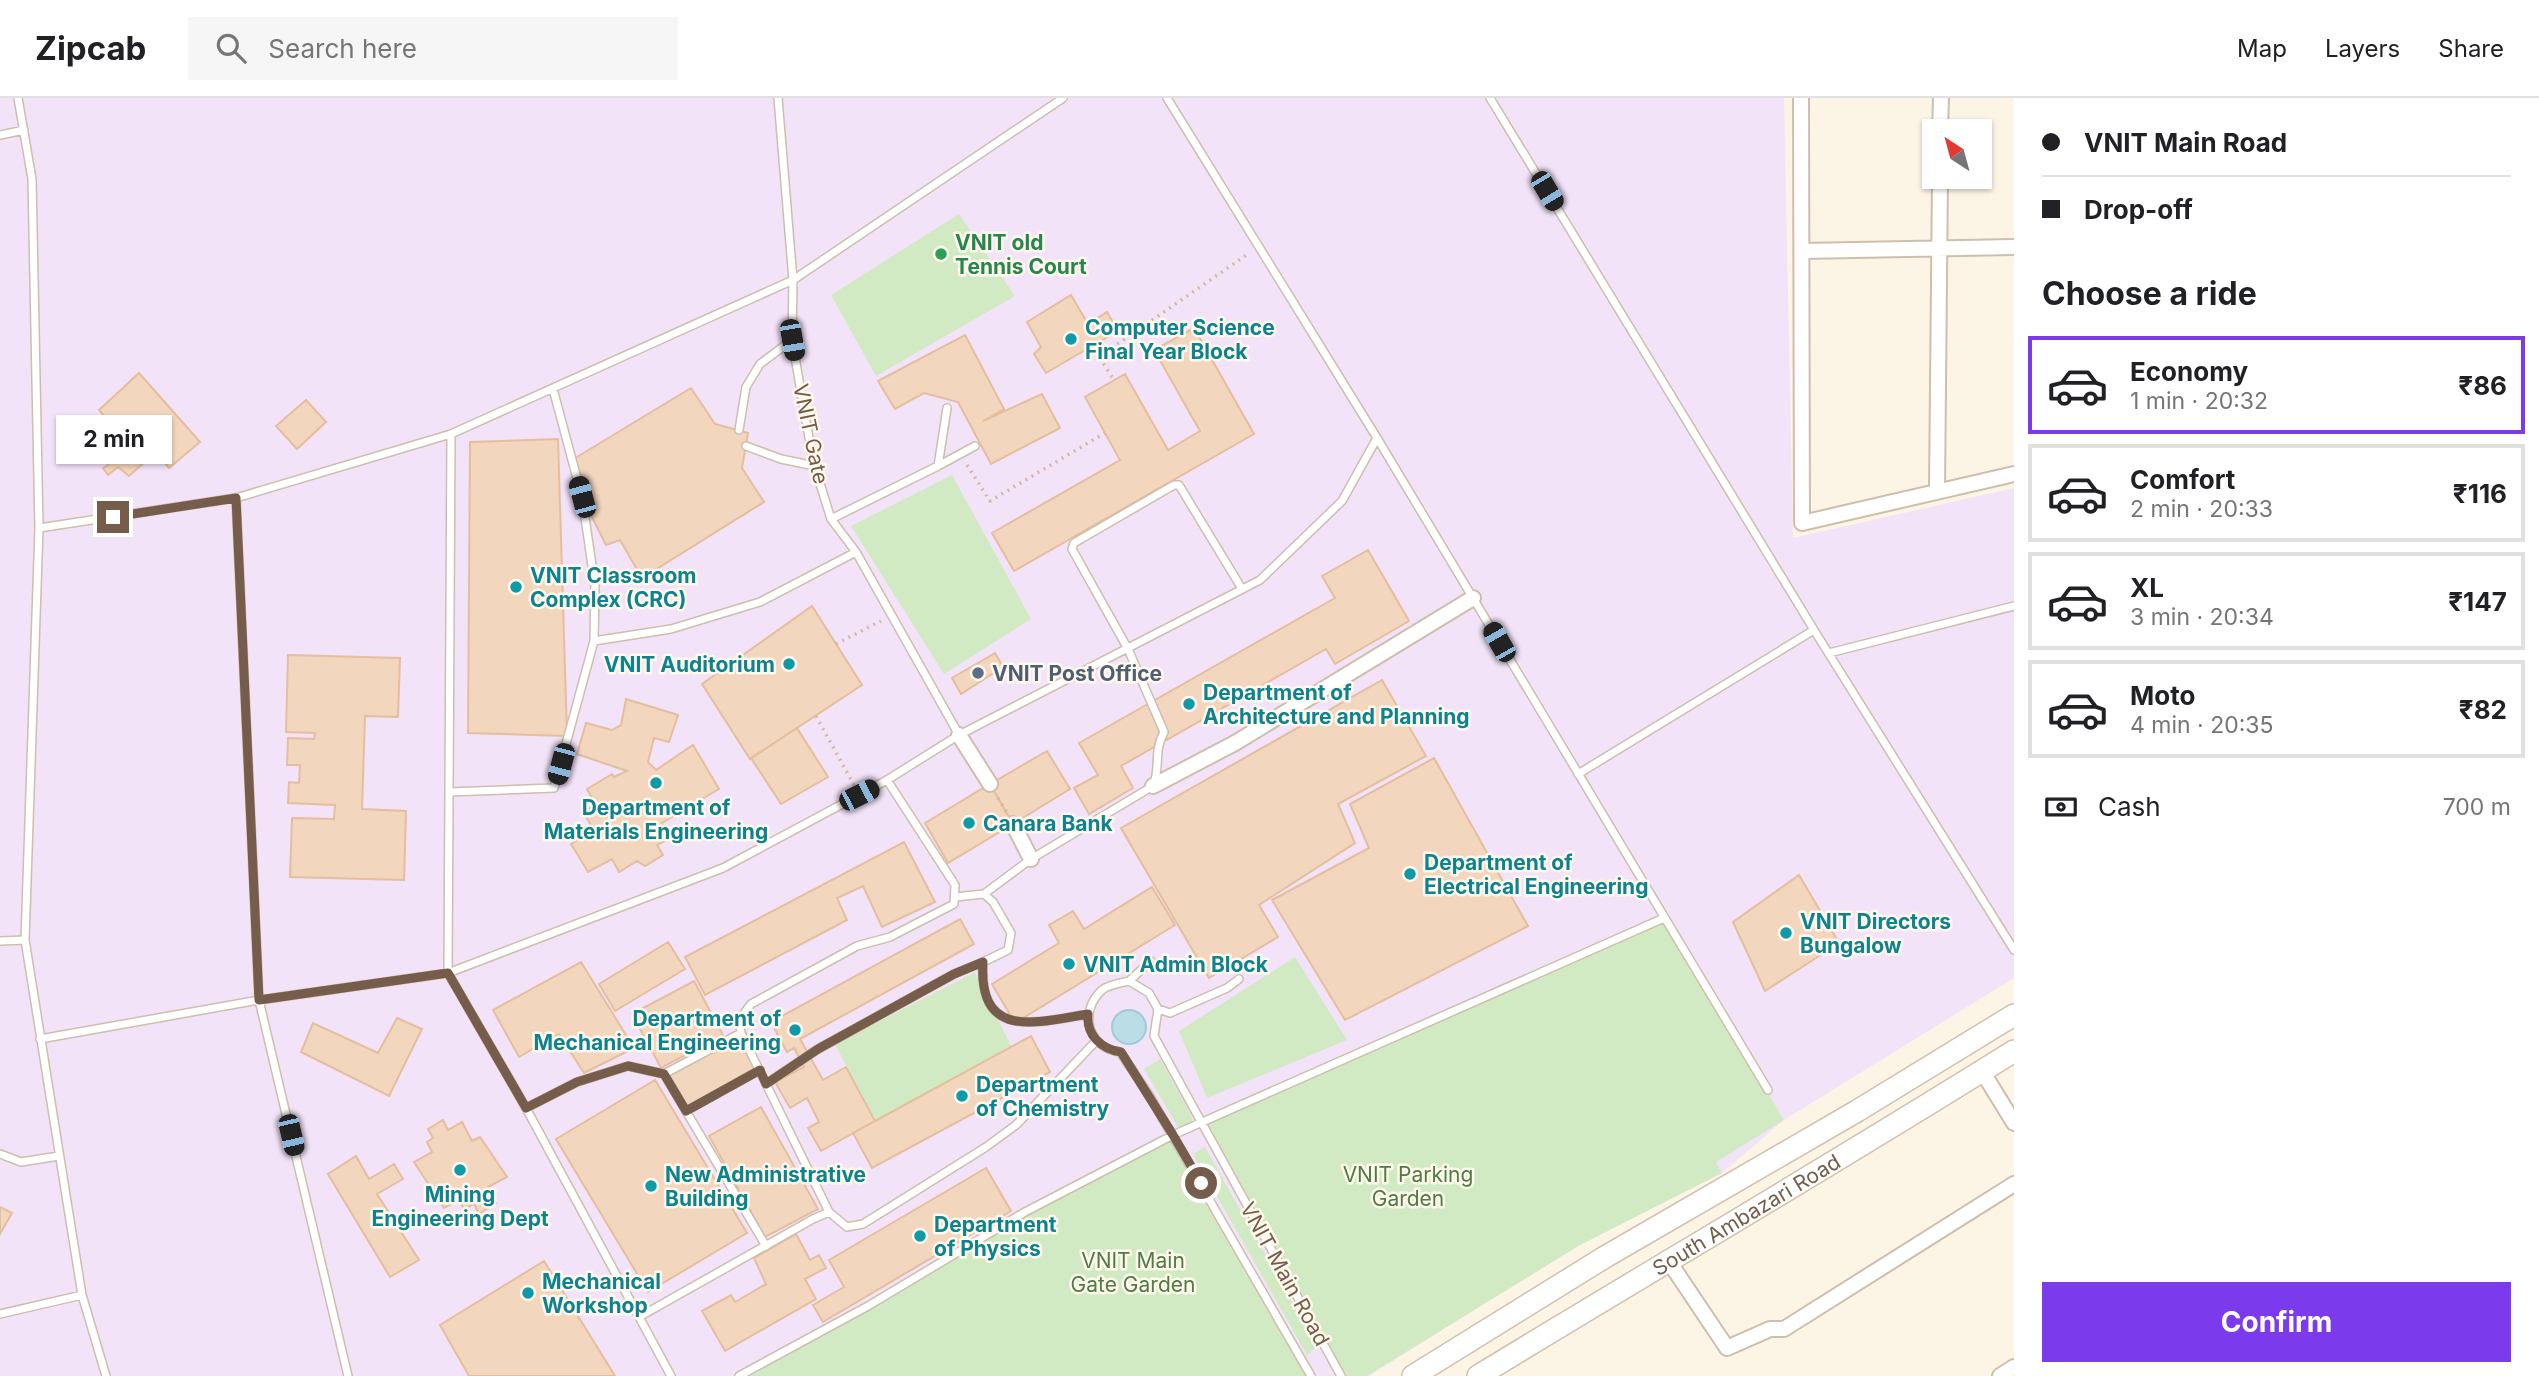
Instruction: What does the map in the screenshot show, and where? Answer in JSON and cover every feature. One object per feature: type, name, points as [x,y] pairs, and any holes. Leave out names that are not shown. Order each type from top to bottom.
[{"type":"main road","points":[[1413,1376],[1605,1257],[1857,1111],[2014,1015]]},
{"type":"main road","name":"South Ambazari Road","points":[[1478,1376],[1888,1130],[2014,1051]]},
{"type":"street","points":[[1801,98],[1802,523],[2014,474]]},
{"type":"street","points":[[1940,119],[1941,98]]},
{"type":"street","points":[[1937,491],[1940,189]]},
{"type":"street","points":[[1802,251],[2014,247]]},
{"type":"street","points":[[1153,786],[1235,743],[1473,598]]},
{"type":"street","points":[[959,735],[990,784]]},
{"type":"street","points":[[1013,824],[1031,859]]},
{"type":"street","points":[[1982,1071],[2014,1123]]},
{"type":"street","points":[[1668,1260],[1727,1349],[1770,1329],[1784,1329],[2014,1184]]},
{"type":"street","points":[[2000,1376],[2014,1367]]},
{"type":"lane","points":[[18,98],[32,179],[39,528],[25,940],[82,1295],[106,1376]]},
{"type":"lane","name":"VNIT Gate","points":[[778,98],[793,280],[792,340],[815,466],[831,519],[856,552],[959,735]]},
{"type":"lane","points":[[39,528],[236,498],[452,434],[793,280],[1063,98]]},
{"type":"lane","points":[[1167,98],[1377,438],[1768,1090]]},
{"type":"lane","points":[[1490,98],[1814,630],[2014,950]]},
{"type":"lane","points":[[0,135],[24,130]]},
{"type":"lane","points":[[739,430],[746,387],[760,364],[792,340]]},
{"type":"lane","points":[[449,792],[554,788],[594,641],[595,586],[582,497],[553,388]]},
{"type":"lane","points":[[937,466],[947,408]]},
{"type":"lane","points":[[452,434],[448,973],[526,1108],[671,1376]]},
{"type":"lane","points":[[40,1039],[259,1000],[448,973],[723,868],[887,780],[959,735],[1259,580],[1342,501],[1377,438]]},
{"type":"lane","points":[[746,446],[781,459],[815,466]]},
{"type":"lane","points":[[831,519],[975,446]]},
{"type":"lane","points":[[955,897],[985,894],[1031,859],[1153,786],[1157,778],[1158,744],[1164,732],[1128,649],[1072,549],[1074,542],[1174,485],[1179,485],[1242,589]]},
{"type":"lane","points":[[236,498],[259,1000],[348,1376]]},
{"type":"lane","points":[[594,641],[671,629],[760,602],[856,552]]},
{"type":"lane","points":[[1829,653],[2014,606]]},
{"type":"lane","points":[[1578,774],[1814,630]]},
{"type":"lane","points":[[887,780],[955,885],[954,904],[890,937],[857,946],[751,1004],[739,1020],[741,1032],[829,1212],[847,1227],[863,1224],[986,1147],[1016,1125],[1096,1041],[1087,1023],[1088,1014],[1103,988],[1129,981],[1151,961]]},
{"type":"lane","points":[[766,1084],[818,1049],[954,974],[1008,950],[1011,933],[993,902],[985,894]]},
{"type":"lane","points":[[739,1376],[869,1306],[1025,1212],[1173,1135],[1664,918]]},
{"type":"lane","points":[[0,941],[25,940]]},
{"type":"lane","points":[[983,962],[982,988],[993,1011],[1015,1023],[1034,1023],[1088,1014]]},
{"type":"lane","points":[[1129,981],[1149,993],[1158,1009],[1170,1013],[1227,988],[1239,979]]},
{"type":"lane","name":"VNIT Main Road","points":[[1158,1009],[1154,1036],[1341,1376]]},
{"type":"lane","points":[[526,1108],[577,1082],[628,1066],[664,1074],[741,1032]]},
{"type":"lane","name":"VNIT Main Road","points":[[1096,1041],[1111,1051],[1121,1052],[1173,1135],[1311,1376]]},
{"type":"lane","points":[[686,1111],[760,1070]]},
{"type":"lane","points":[[664,1074],[766,1246]]},
{"type":"lane","points":[[0,1154],[21,1162],[59,1156]]},
{"type":"lane","points":[[639,1317],[829,1212]]},
{"type":"lane","points":[[0,1314],[82,1295]]},
{"type":"path","points":[[1100,356],[1259,246]]},
{"type":"path","points":[[1092,346],[1114,380]]},
{"type":"path","points":[[960,454],[990,501],[1105,433]]},
{"type":"path","points":[[836,644],[892,616]]},
{"type":"path","points":[[816,716],[859,795]]},
{"type":"path","points":[[990,784],[1013,824]]},
{"type":"shaded area","points":[[0,98],[1784,98],[1793,538],[2014,488],[2014,978],[1784,1120],[1722,1173],[1564,1253],[1369,1376],[0,1376]]},
{"type":"green space","name":"VNIT old Tennis Court","points":[[959,214],[1015,296],[876,376],[831,295]]},
{"type":"green space","points":[[952,475],[1031,619],[944,674],[851,526]]},
{"type":"green space","name":"VNIT Parking Garden","points":[[1664,918],[1784,1120],[1716,1162],[1722,1173],[1580,1245],[1367,1376],[1341,1376],[1200,1123]]},
{"type":"green space","points":[[1295,957],[1347,1040],[1207,1098],[1179,1031]]},
{"type":"green space","points":[[975,972],[1011,1046],[875,1121],[835,1044]]},
{"type":"green space","points":[[1160,1059],[1193,1122],[1178,1127],[1144,1069]]},
{"type":"green space","name":"VNIT Main Gate Garden","points":[[1173,1135],[1311,1376],[739,1376],[951,1255]]},
{"type":"green space","points":[[1205,1147],[1317,1347],[1307,1355],[1193,1154]]},
{"type":"water","points":[[1129,1010],[1141,1015],[1146,1027],[1141,1039],[1129,1044],[1117,1039],[1112,1027],[1117,1015]]},
{"type":"building","name":"Computer Science Final Year Block","points":[[1071,295],[1088,324],[1107,312],[1118,331],[1046,373],[1034,354],[1041,347],[1027,322]]},
{"type":"building","points":[[1194,328],[1254,434],[1014,571],[992,533],[1120,460],[1085,397],[1125,374],[1168,450],[1200,431],[1154,350]]},
{"type":"building","points":[[965,335],[1004,409],[983,421],[1042,394],[1060,428],[991,464],[958,402],[924,393],[895,409],[878,381]]},
{"type":"building","points":[[139,373],[200,442],[169,468],[156,452],[129,476],[118,467],[108,475],[103,468],[108,465],[93,446],[113,426],[99,410]]},
{"type":"building","points":[[691,388],[715,424],[748,433],[742,468],[764,502],[642,578],[620,540],[606,545],[582,497],[589,492],[572,460]]},
{"type":"building","points":[[306,400],[326,422],[297,449],[276,426]]},
{"type":"building","name":"VNIT Classroom Complex (CRC)","points":[[558,439],[567,736],[468,733],[470,442]]},
{"type":"building","name":"Department of Architecture and Planning","points":[[1368,550],[1409,621],[1335,664],[1326,649],[1121,766],[1133,788],[1089,814],[1074,788],[1098,775],[1079,743],[1335,598],[1322,576]]},
{"type":"building","name":"VNIT Auditorium","points":[[812,606],[862,685],[750,759],[702,684]]},
{"type":"building","name":"VNIT Post Office","points":[[995,653],[1003,667],[961,694],[952,678]]},
{"type":"building","points":[[288,655],[400,658],[398,717],[365,716],[362,809],[406,811],[404,880],[290,877],[292,818],[334,819],[335,805],[288,803],[289,782],[299,783],[300,765],[287,765],[288,738],[314,739],[315,733],[286,732]]},
{"type":"building","points":[[1382,680],[1426,756],[1338,804],[1355,843],[1259,905],[1278,937],[1209,978],[1121,828]]},
{"type":"building","name":"Department of Materials Engineering","points":[[626,699],[678,715],[669,742],[654,738],[648,762],[656,770],[693,745],[719,789],[662,823],[670,838],[657,845],[663,855],[645,866],[637,861],[619,872],[612,859],[588,872],[571,844],[594,830],[583,812],[596,805],[587,789],[612,774],[614,777],[627,771],[577,754],[586,723],[612,730],[621,725]]},
{"type":"building","points":[[797,728],[828,777],[781,804],[751,758]]},
{"type":"building","points":[[1047,751],[1070,789],[1013,824],[990,784]]},
{"type":"building","name":"Department of Electrical Engineering","points":[[1434,758],[1528,926],[1345,1020],[1272,900],[1369,848],[1350,804]]},
{"type":"building","name":"Canara Bank","points":[[990,784],[1013,824],[948,863],[925,823]]},
{"type":"building","points":[[904,842],[935,902],[882,927],[863,886],[837,898],[847,920],[705,995],[685,957]]},
{"type":"building","name":"VNIT Directors Bungalow","points":[[1799,875],[1839,943],[1765,991],[1733,922]]},
{"type":"building","name":"VNIT Admin Block","points":[[1152,887],[1175,925],[1015,1023],[992,984],[1059,943],[1049,925],[1073,911],[1084,929]]},
{"type":"building","name":"Department of Mechanical Engineering","points":[[960,919],[974,944],[800,1039],[823,1080],[846,1067],[875,1121],[821,1151],[808,1128],[819,1122],[807,1098],[790,1108],[775,1082],[804,1067],[794,1048],[787,1052],[771,1022]]},
{"type":"building","points":[[668,942],[685,969],[615,1011],[599,984]]},
{"type":"building","points":[[581,962],[634,1048],[584,1073],[559,1034],[519,1057],[493,1010]]},
{"type":"building","points":[[694,981],[723,1035],[661,1068],[632,1014]]},
{"type":"building","points":[[397,1018],[422,1029],[389,1096],[301,1052],[313,1023],[378,1053]]},
{"type":"building","name":"Department of Chemistry","points":[[1031,1036],[1050,1072],[872,1168],[853,1133]]},
{"type":"building","points":[[737,1037],[755,1068],[686,1108],[668,1076]]},
{"type":"building","name":"New Administrative Building","points":[[655,1080],[747,1233],[648,1292],[556,1139]]},
{"type":"building","points":[[761,1107],[818,1209],[765,1237],[709,1136]]},
{"type":"building","name":"Mining Engineering Dept","points":[[443,1120],[448,1130],[462,1122],[472,1141],[480,1137],[507,1177],[488,1187],[496,1203],[479,1214],[474,1204],[464,1209],[459,1200],[444,1208],[414,1162],[432,1152],[427,1142],[433,1138],[428,1129]]},
{"type":"building","name":"Mining Engineering Dept","points":[[356,1156],[369,1179],[394,1164],[403,1179],[377,1194],[419,1260],[390,1277],[328,1174]]},
{"type":"building","name":"Department of Physics","points":[[986,1168],[1011,1211],[823,1322],[813,1305],[844,1287],[829,1260]]},
{"type":"building","points":[[0,1207],[12,1213],[0,1234]]},
{"type":"building","points":[[0,1207],[12,1213],[0,1234]]},
{"type":"building","points":[[796,1234],[810,1260],[819,1255],[826,1268],[805,1279],[816,1299],[725,1351],[702,1311],[731,1295],[735,1302],[766,1284],[754,1258]]},
{"type":"building","name":"Mechanical Workshop","points":[[544,1261],[615,1376],[469,1376],[440,1325]]},
{"type":"place","name":"VNIT old Tennis Court","points":[[941,254]]},
{"type":"place","name":"Computer Science Final Year Block","points":[[1071,339]]},
{"type":"place","name":"VNIT Classroom Complex (CRC)","points":[[516,587]]},
{"type":"place","name":"VNIT Auditorium","points":[[789,664]]},
{"type":"place","name":"VNIT Post Office","points":[[978,673]]},
{"type":"place","name":"Department of Architecture and Planning","points":[[1189,704]]},
{"type":"place","name":"Department of Materials Engineering","points":[[656,783]]},
{"type":"place","name":"Canara Bank","points":[[969,823]]},
{"type":"place","name":"Department of Electrical Engineering","points":[[1410,874]]},
{"type":"place","name":"VNIT Directors Bungalow","points":[[1786,933]]},
{"type":"place","name":"VNIT Admin Block","points":[[1069,964]]},
{"type":"place","name":"Department of Mechanical Engineering","points":[[795,1030]]},
{"type":"place","name":"Department of Chemistry","points":[[962,1096]]},
{"type":"place","name":"Mining Engineering Dept","points":[[460,1170]]},
{"type":"place","name":"New Administrative Building","points":[[651,1186]]},
{"type":"place","name":"Department of Physics","points":[[920,1236]]},
{"type":"place","name":"Mechanical Workshop","points":[[528,1293]]},
{"type":"route","points":[[113,517],[236,498],[259,1000],[448,973],[526,1108],[577,1082],[628,1066],[664,1074],[686,1111],[760,1070],[766,1084],[818,1049],[954,974],[983,962],[982,988],[993,1011],[1015,1023],[1034,1023],[1088,1014],[1087,1023],[1096,1041],[1111,1051],[1121,1052],[1201,1183]]}]
